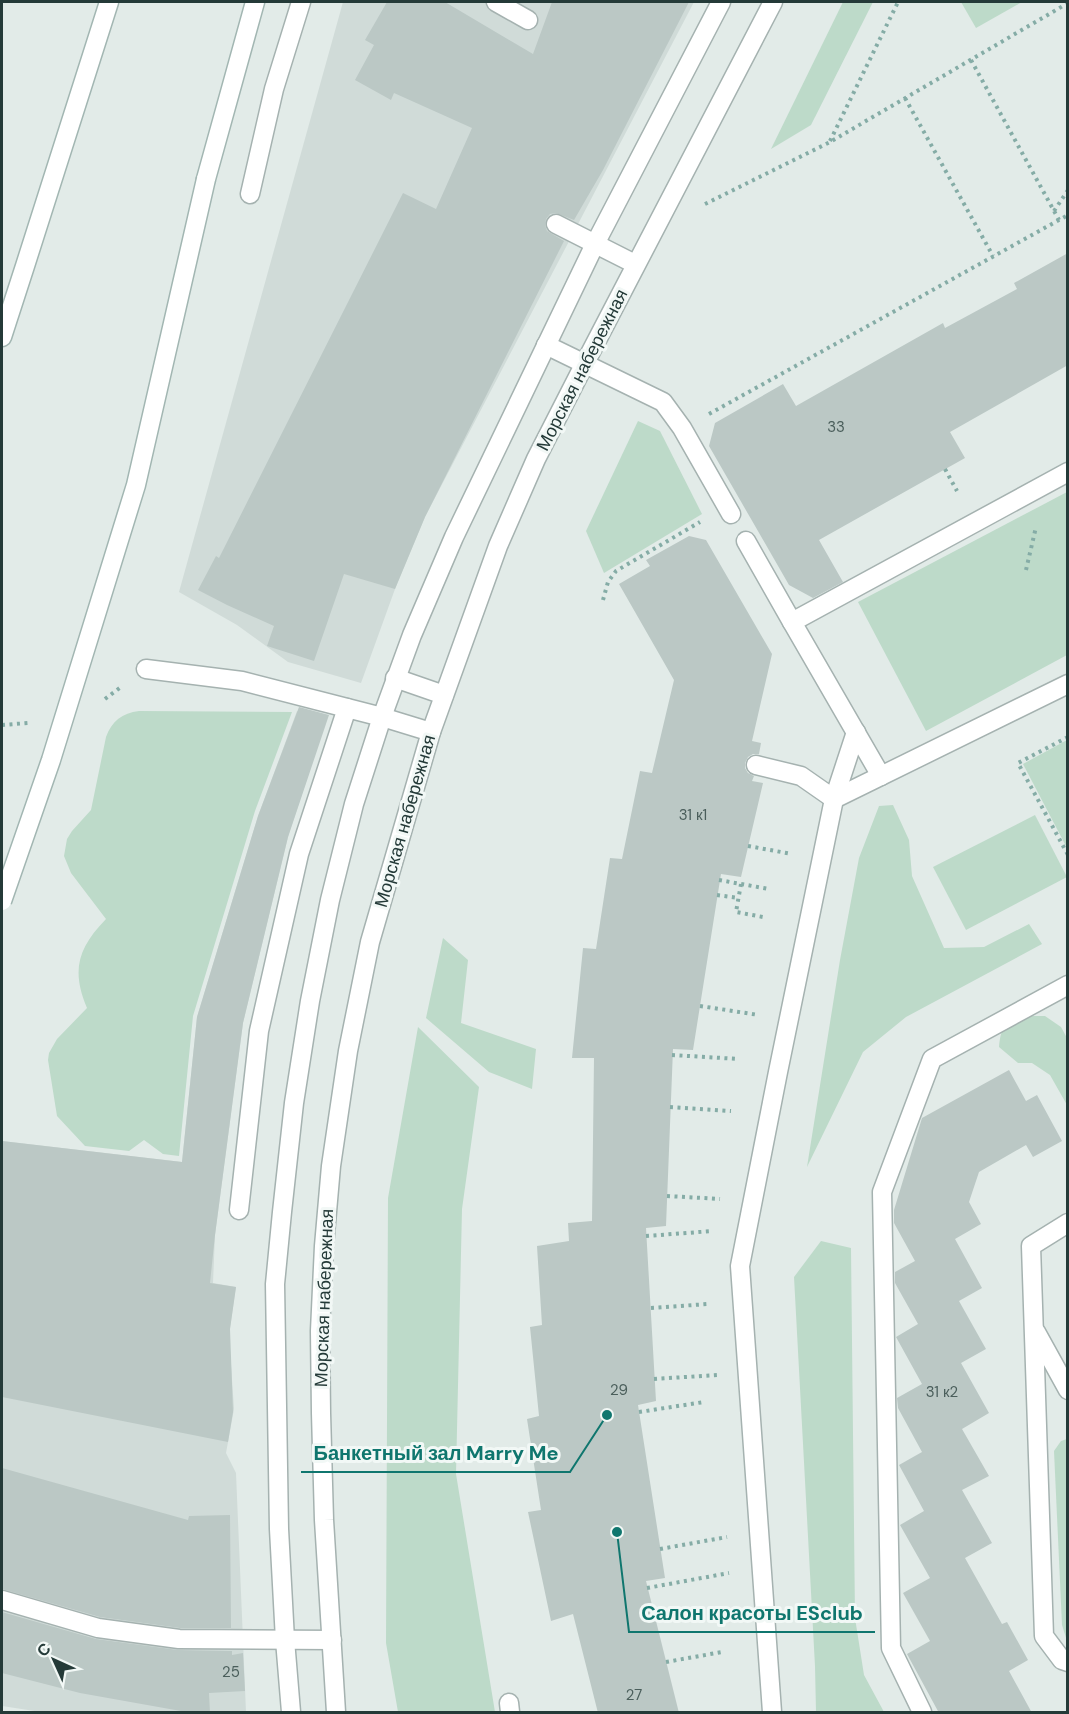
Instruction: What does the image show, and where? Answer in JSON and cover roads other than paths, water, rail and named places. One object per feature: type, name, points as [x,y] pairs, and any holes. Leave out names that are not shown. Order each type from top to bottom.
[{"type":"street","points":[[2,337],[109,2]]},
{"type":"street","points":[[2,901],[51,760],[136,485],[206,179],[255,2]]},
{"type":"street","points":[[250,194],[274,89],[301,2]]},
{"type":"street","points":[[496,2],[528,20]]},
{"type":"street","points":[[291,1713],[279,1529],[275,1284],[294,1103],[308,1012],[328,911],[354,804],[395,678],[454,537],[595,244],[721,2]]},
{"type":"street","name":"Морская набережная","points":[[336,1713],[324,1520],[320,1332],[331,1166],[348,1051],[370,942],[431,732],[498,546],[536,459],[635,264],[773,2]]},
{"type":"street","points":[[556,224],[635,264]]},
{"type":"street","points":[[546,345],[663,402],[682,428],[729,510]]},
{"type":"street","points":[[792,622],[1068,472]]},
{"type":"street","points":[[746,541],[881,776]]},
{"type":"street","points":[[146,669],[242,681],[431,732]]},
{"type":"street","points":[[395,678],[444,696]]},
{"type":"street","points":[[834,799],[1068,684]]},
{"type":"street","points":[[239,1210],[259,1031],[299,854],[347,708]]},
{"type":"street","points":[[772,1713],[740,1266],[834,799],[856,732]]},
{"type":"street","points":[[756,765],[801,776],[834,799]]},
{"type":"street","points":[[922,1713],[891,1648],[882,1192],[932,1059],[1065,993]]},
{"type":"street","points":[[1068,1223],[1031,1246],[1044,1636],[1062,1660],[1068,1662]]},
{"type":"street","points":[[1033,1327],[1068,1390]]},
{"type":"street","points":[[2,1600],[98,1628],[179,1639],[332,1640]]},
{"type":"place","name":"Банкетный зал Marry Me","points":[[607,1415]]},
{"type":"place","name":"Салон красоты ESclub","points":[[617,1532]]}]
